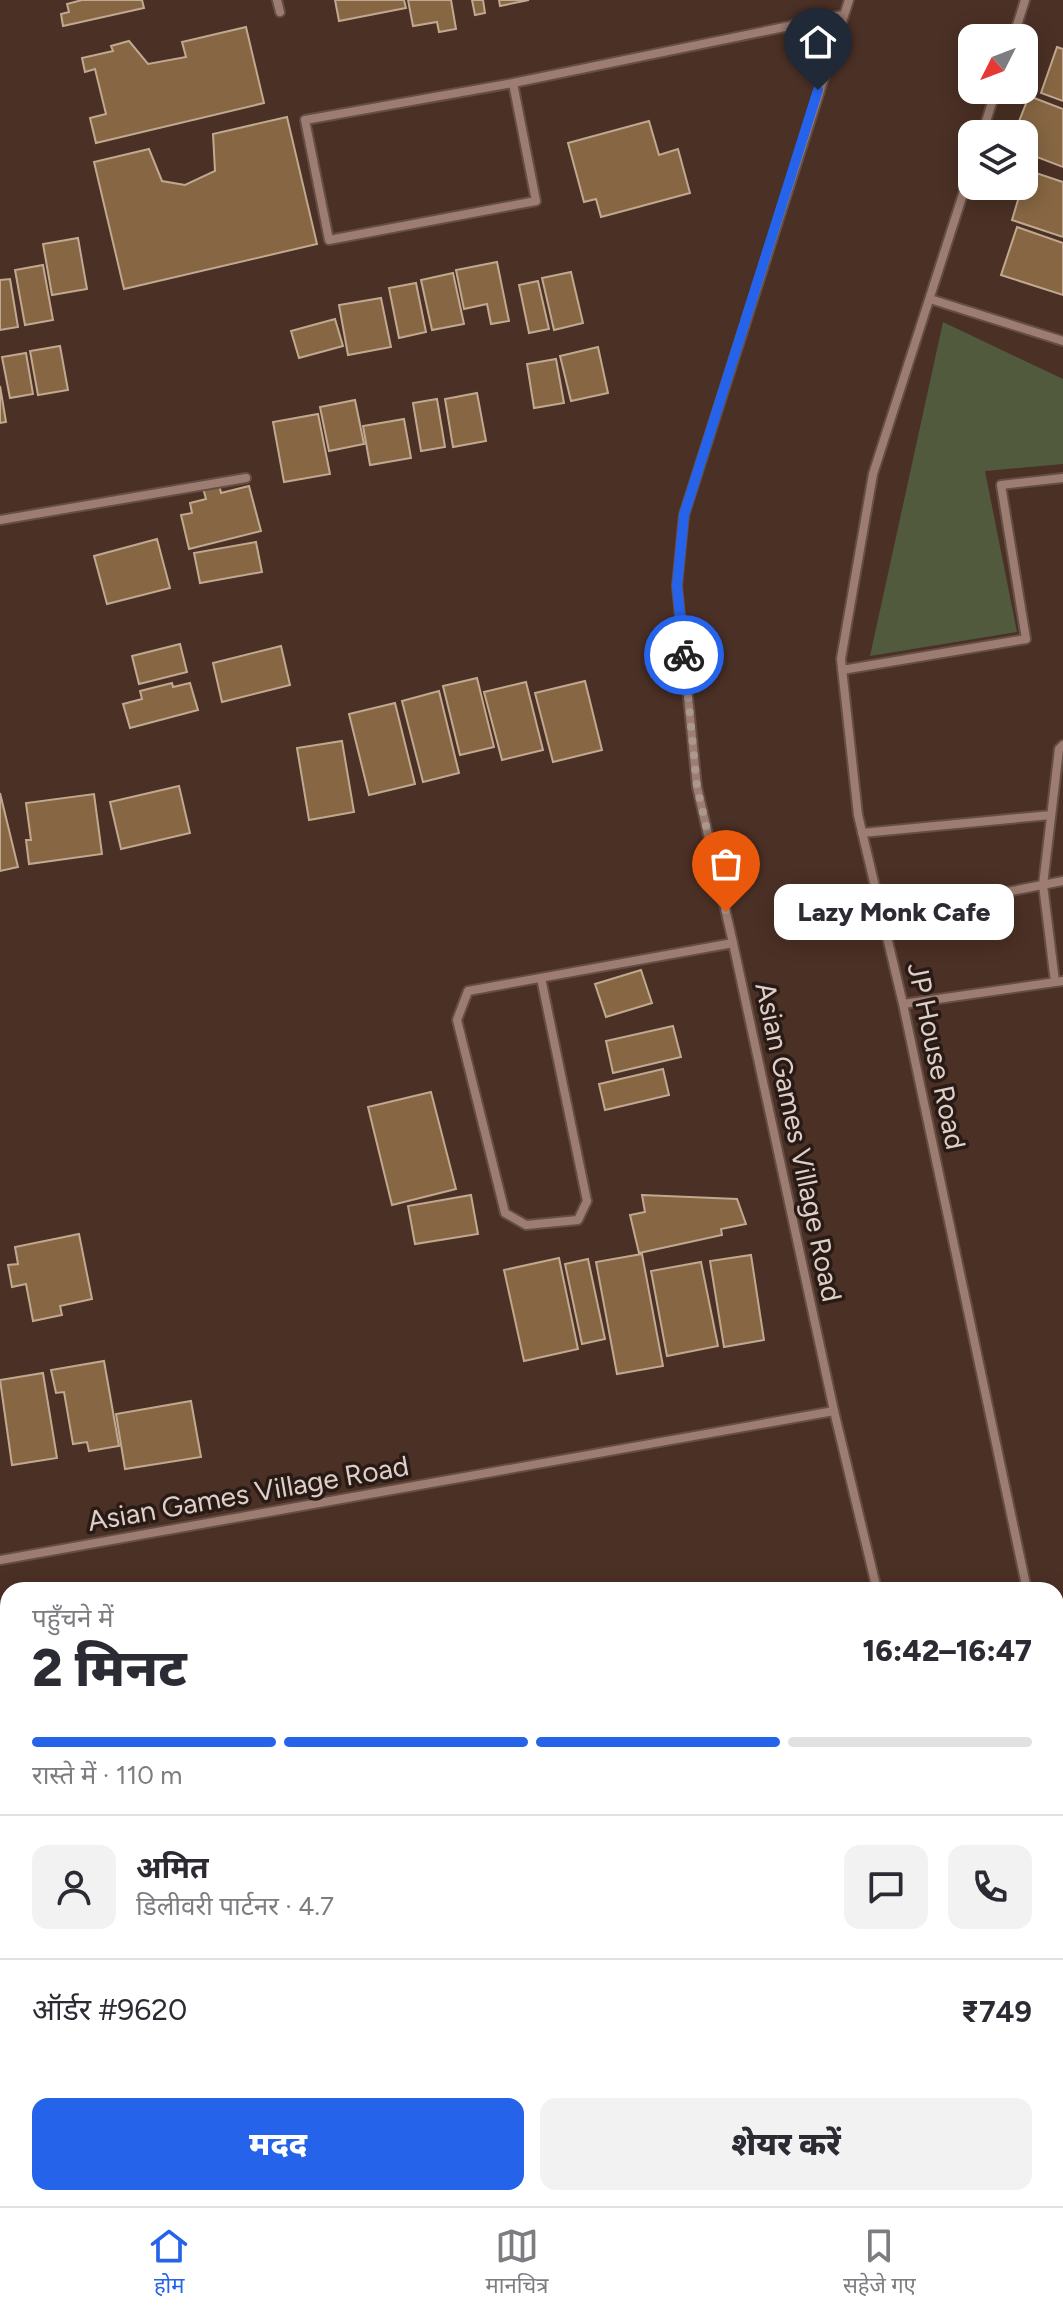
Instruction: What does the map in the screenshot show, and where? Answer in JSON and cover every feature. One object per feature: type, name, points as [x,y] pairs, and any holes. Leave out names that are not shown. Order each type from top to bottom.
[{"type":"street","points":[[277,0],[280,12]]},
{"type":"street","name":"Asian Games Village Road","points":[[849,0],[684,515],[677,586],[697,787],[834,1411],[875,1582]]},
{"type":"street","points":[[1017,24],[1025,0]]},
{"type":"street","points":[[513,83],[536,201],[329,240],[305,120],[513,83],[843,15]]},
{"type":"street","name":"JP House Road","points":[[961,200],[873,474],[841,659],[862,833],[884,916],[1025,1582]]},
{"type":"street","points":[[930,299],[1063,341]]},
{"type":"street","points":[[0,520],[246,478]]},
{"type":"street","points":[[842,670],[1026,639],[1001,485],[1063,478]]},
{"type":"street","points":[[903,1004],[1059,982],[1043,885],[1059,749],[1063,745]]},
{"type":"street","points":[[862,833],[1051,815]]},
{"type":"street","points":[[884,916],[1063,881]]},
{"type":"street","points":[[541,978],[587,1201],[578,1220],[526,1225],[505,1213],[457,1020],[468,991],[733,943]]},
{"type":"street","name":"Asian Games Village Road","points":[[0,1560],[834,1411]]},
{"type":"green space","points":[[943,322],[1063,379],[1063,464],[985,471],[1017,632],[870,656]]},
{"type":"building","points":[[82,0],[142,0],[144,8],[63,26],[61,14],[69,12],[67,4]]},
{"type":"building","points":[[335,0],[404,0],[406,8],[339,21]]},
{"type":"building","points":[[408,0],[451,0],[456,29],[439,32],[437,22],[413,26]]},
{"type":"building","points":[[472,0],[483,0],[485,13],[475,15]]},
{"type":"building","points":[[499,0],[529,0],[500,6]]},
{"type":"building","points":[[246,27],[264,103],[96,143],[90,118],[106,114],[95,69],[85,72],[82,58],[113,51],[111,46],[129,41],[148,64],[186,57],[182,42]]},
{"type":"building","points":[[1057,47],[1063,49],[1063,101],[1041,93]]},
{"type":"building","points":[[1038,99],[1063,109],[1063,167],[1038,157],[1038,120],[1020,120],[1026,104],[1038,104]]},
{"type":"building","points":[[287,117],[317,244],[124,289],[94,162],[149,149],[162,181],[185,185],[215,171],[213,134]]},
{"type":"building","points":[[649,121],[659,155],[678,149],[690,193],[601,217],[596,199],[584,202],[568,143]]},
{"type":"building","points":[[1038,174],[1063,182],[1063,237],[1012,220],[1018,200],[1038,200]]},
{"type":"building","points":[[1017,227],[1063,243],[1063,295],[1001,275]]},
{"type":"building","points":[[78,238],[87,289],[52,295],[43,244]]},
{"type":"building","points":[[497,262],[509,321],[491,324],[487,304],[464,309],[456,270]]},
{"type":"building","points":[[43,265],[53,320],[25,325],[15,270]]},
{"type":"building","points":[[571,272],[583,323],[554,330],[542,278]]},
{"type":"building","points":[[453,273],[464,324],[432,330],[421,280]]},
{"type":"building","points":[[10,279],[18,327],[0,330],[0,280]]},
{"type":"building","points":[[538,281],[549,329],[529,333],[519,285]]},
{"type":"building","points":[[416,283],[426,332],[399,338],[389,288]]},
{"type":"building","points":[[381,298],[391,347],[348,355],[339,305]]},
{"type":"building","points":[[335,319],[343,346],[299,358],[291,331]]},
{"type":"building","points":[[60,346],[68,390],[38,395],[30,351]]},
{"type":"building","points":[[598,347],[608,393],[571,401],[560,356]]},
{"type":"building","points":[[26,353],[33,394],[10,398],[2,357]]},
{"type":"building","points":[[556,359],[564,403],[534,408],[527,364]]},
{"type":"building","points":[[0,386],[6,422],[0,423]]},
{"type":"building","points":[[477,393],[486,441],[453,447],[445,399]]},
{"type":"building","points":[[437,399],[445,447],[421,451],[413,403]]},
{"type":"building","points":[[355,400],[364,444],[329,451],[320,407]]},
{"type":"building","points":[[318,414],[330,474],[284,482],[273,422]]},
{"type":"building","points":[[404,419],[411,458],[370,465],[363,426]]},
{"type":"building","points":[[219,484],[221,493],[249,486],[261,531],[189,549],[181,515],[192,513],[190,503],[206,499],[203,488]]},
{"type":"building","points":[[157,539],[170,588],[107,604],[94,556]]},
{"type":"building","points":[[256,542],[262,572],[200,583],[194,553]]},
{"type":"building","points":[[180,644],[187,672],[139,684],[132,656]]},
{"type":"building","points":[[281,646],[290,685],[222,702],[213,663]]},
{"type":"building","points":[[477,678],[494,747],[460,755],[443,686]]},
{"type":"building","points":[[585,681],[602,750],[553,762],[535,693]]},
{"type":"building","points":[[526,682],[543,750],[502,760],[484,692]]},
{"type":"building","points":[[172,683],[173,687],[190,683],[198,710],[130,728],[123,704],[142,699],[140,691]]},
{"type":"building","points":[[439,691],[459,773],[423,782],[402,701]]},
{"type":"building","points":[[395,703],[415,784],[369,795],[349,714]]},
{"type":"building","points":[[342,741],[354,812],[309,820],[297,748]]},
{"type":"building","points":[[179,786],[190,833],[121,849],[110,802]]},
{"type":"building","points":[[0,793],[18,867],[0,871]]},
{"type":"building","points":[[94,794],[102,854],[29,864],[26,840],[31,840],[26,803]]},
{"type":"building","points":[[641,970],[652,1003],[606,1017],[595,984]]},
{"type":"building","points":[[673,1026],[681,1057],[613,1073],[606,1041]]},
{"type":"building","points":[[663,1069],[669,1095],[605,1110],[599,1084]]},
{"type":"building","points":[[431,1092],[456,1189],[392,1205],[368,1107]]},
{"type":"building","points":[[471,1195],[478,1234],[415,1244],[408,1206]]},
{"type":"building","points":[[642,1195],[737,1199],[746,1224],[721,1229],[722,1235],[639,1253],[630,1215],[645,1212]]},
{"type":"building","points":[[79,1234],[92,1299],[60,1306],[62,1315],[33,1321],[26,1284],[12,1287],[8,1265],[18,1264],[15,1247]]},
{"type":"building","points":[[642,1254],[663,1366],[617,1374],[596,1262]]},
{"type":"building","points":[[751,1255],[764,1340],[724,1347],[710,1261]]},
{"type":"building","points":[[559,1258],[578,1349],[524,1361],[504,1270]]},
{"type":"building","points":[[588,1259],[605,1339],[582,1344],[565,1264]]},
{"type":"building","points":[[701,1262],[718,1346],[667,1356],[651,1271]]},
{"type":"building","points":[[104,1361],[119,1446],[89,1451],[87,1442],[73,1444],[64,1392],[56,1393],[51,1370]]},
{"type":"building","points":[[43,1373],[57,1458],[12,1465],[0,1380]]},
{"type":"building","points":[[191,1401],[201,1457],[125,1469],[116,1414]]},
{"type":"way so far","points":[[684,655],[697,787],[726,912]]},
{"type":"place","name":"Lazy Monk Cafe","points":[[726,912]]},
{"type":"route","points":[[684,655],[677,586],[684,515],[818,90]]}]
